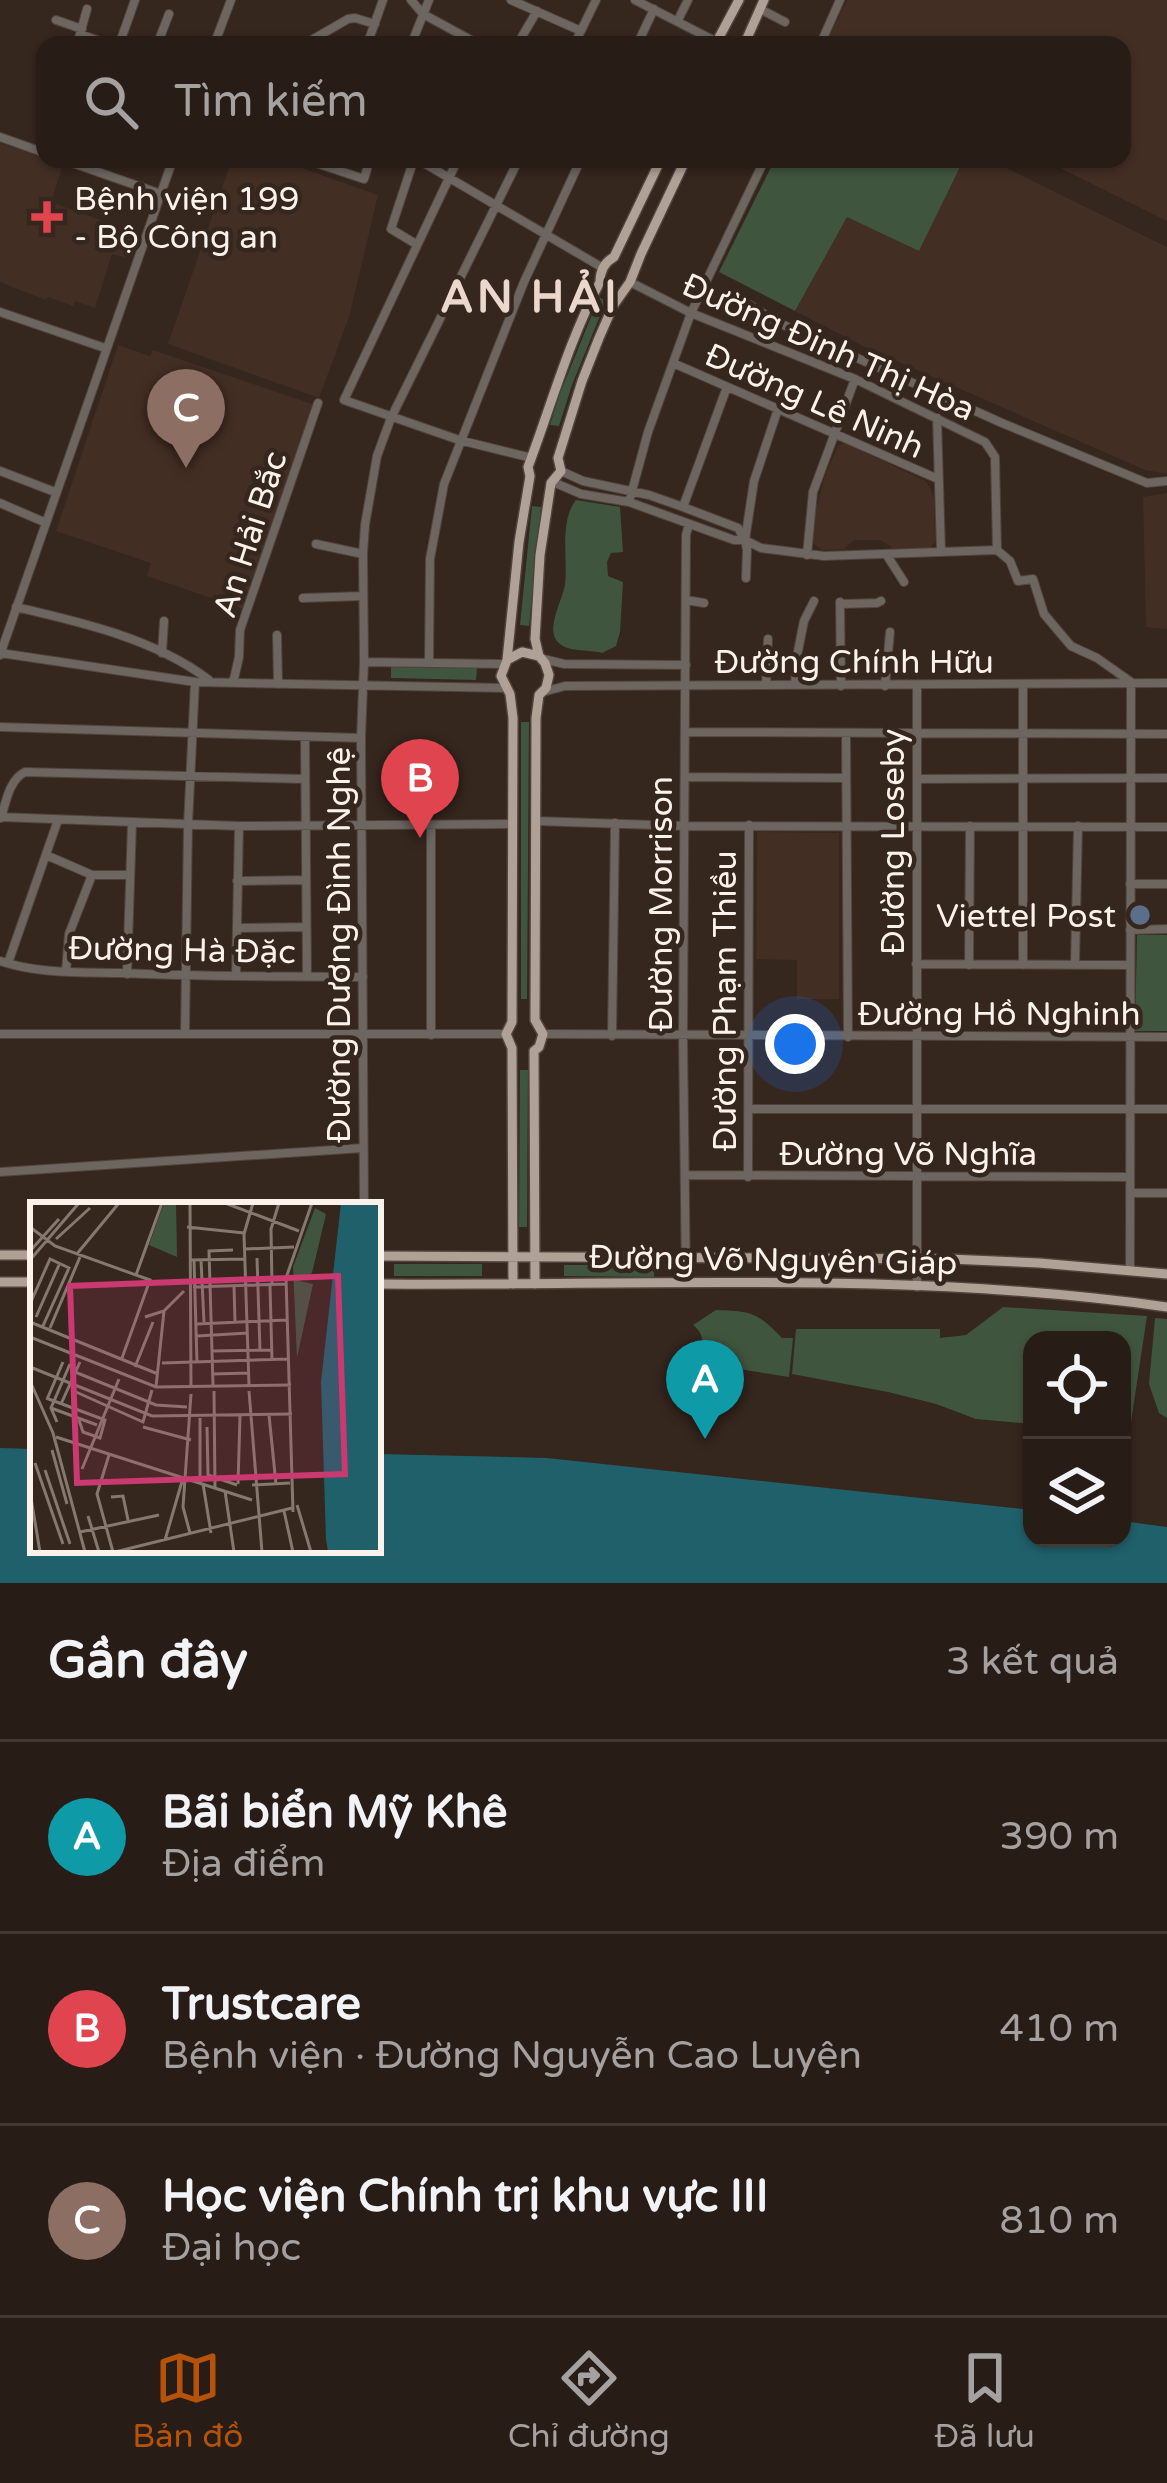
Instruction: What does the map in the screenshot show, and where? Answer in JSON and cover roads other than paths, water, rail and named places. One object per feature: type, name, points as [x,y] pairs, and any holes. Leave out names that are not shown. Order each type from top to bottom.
[{"type":"main road","points":[[721,36],[739,0]]},
{"type":"main road","points":[[748,36],[762,4]]},
{"type":"main road","points":[[724,31],[736,30],[739,36]]},
{"type":"main road","points":[[512,1048],[525,1054],[534,1051],[543,1034],[535,1020],[536,718],[524,695],[501,676],[518,542],[531,464],[554,388],[604,268],[614,257],[657,168]]},
{"type":"main road","points":[[513,1284],[512,1048],[506,1034],[512,1022],[513,718],[524,695],[549,675],[535,639],[536,603],[542,531],[552,483],[561,471],[558,458],[590,359],[682,168]]},
{"type":"main road","points":[[614,257],[626,258],[629,281]]},
{"type":"main road","points":[[600,282],[610,292],[629,281]]},
{"type":"main road","points":[[531,464],[548,452],[558,458]]},
{"type":"main road","points":[[531,464],[539,484],[552,483]]},
{"type":"main road","points":[[506,662],[523,652],[540,657]]},
{"type":"main road","points":[[512,1022],[526,1017],[535,1020]]},
{"type":"main road","points":[[534,1051],[536,1284]]},
{"type":"main road","name":"Đường Võ Nguyên Giáp","points":[[381,1256],[916,1259],[1167,1274]]},
{"type":"main road","points":[[1130,1271],[1130,1301]]},
{"type":"main road","name":"Đường Võ Nguyên Giáp","points":[[381,1284],[917,1287],[1167,1307]]},
{"type":"street","points":[[123,36],[135,0]]},
{"type":"street","points":[[217,36],[231,0]]},
{"type":"street","points":[[370,36],[383,0]]},
{"type":"street","points":[[411,0],[423,14],[463,36]]},
{"type":"street","points":[[414,36],[429,0]]},
{"type":"street","points":[[511,0],[581,31]]},
{"type":"street","points":[[578,36],[596,0]]},
{"type":"street","points":[[635,0],[704,36]]},
{"type":"street","points":[[678,21],[688,0]]},
{"type":"street","points":[[824,36],[841,0]]},
{"type":"street","points":[[762,4],[785,22]]},
{"type":"street","points":[[80,36],[87,9]]},
{"type":"street","points":[[641,36],[654,9]]},
{"type":"street","points":[[522,36],[537,11]]},
{"type":"street","points":[[160,36],[169,14]]},
{"type":"street","points":[[318,36],[355,18],[374,24]]},
{"type":"street","points":[[56,20],[90,36]]},
{"type":"street","points":[[329,36],[331,28]]},
{"type":"street","points":[[0,137],[36,150]]},
{"type":"street","points":[[86,168],[160,194]]},
{"type":"street","points":[[0,654],[5,623],[16,607],[170,168]]},
{"type":"street","points":[[331,168],[364,179],[367,168]]},
{"type":"street","points":[[413,168],[391,230],[416,244]]},
{"type":"street","points":[[431,168],[604,268]]},
{"type":"street","points":[[454,168],[344,400],[459,440],[518,454],[531,464]]},
{"type":"street","points":[[364,685],[363,554],[377,456],[391,418],[515,168]]},
{"type":"street","points":[[429,662],[430,559],[444,484],[544,236],[577,168]]},
{"type":"street","points":[[629,502],[691,313],[761,168]]},
{"type":"street","name":"Đường Đinh Thị Hòa","points":[[629,281],[691,313],[855,379],[985,442],[995,458],[997,550]]},
{"type":"street","points":[[731,293],[777,322],[1015,429],[1148,483],[1167,481]]},
{"type":"street","points":[[0,312],[105,348]]},
{"type":"street","name":"Đường Lê Ninh","points":[[673,363],[938,479]]},
{"type":"street","points":[[807,555],[813,492],[855,379]]},
{"type":"street","points":[[683,507],[728,387]]},
{"type":"street","name":"An Hải Bắc","points":[[233,682],[240,630],[318,403]]},
{"type":"street","points":[[745,540],[759,461],[778,410]]},
{"type":"street","points":[[937,418],[941,552]]},
{"type":"street","points":[[0,471],[55,492]]},
{"type":"street","points":[[561,471],[738,528],[747,550],[746,578]]},
{"type":"street","points":[[552,483],[581,494],[629,502],[761,548],[807,555],[997,550],[1010,560],[1018,581],[1033,579],[1044,614],[1072,646],[1131,682],[1130,1271]]},
{"type":"street","points":[[0,503],[44,522]]},
{"type":"street","name":"Đường Morrison","points":[[686,1283],[683,1036],[689,524]]},
{"type":"street","points":[[316,544],[363,554]]},
{"type":"street","points":[[885,553],[904,582]]},
{"type":"street","points":[[303,598],[363,596]]},
{"type":"street","points":[[686,600],[704,603]]},
{"type":"street","points":[[795,686],[796,656],[814,601]]},
{"type":"street","points":[[842,686],[840,603],[881,601]]},
{"type":"street","points":[[16,607],[98,626],[183,661],[212,682]]},
{"type":"street","points":[[162,653],[164,621]]},
{"type":"street","points":[[886,686],[890,632]]},
{"type":"street","points":[[277,634],[278,684]]},
{"type":"street","points":[[766,685],[768,640]]},
{"type":"street","name":"Đường Chính Hữu","points":[[0,654],[195,682],[364,685],[524,695],[565,686],[1167,683]]},
{"type":"street","name":"Đường Chính Hữu","points":[[540,657],[564,664],[686,665]]},
{"type":"street","points":[[364,662],[506,662]]},
{"type":"street","points":[[185,1034],[195,682]]},
{"type":"street","name":"Đường Dương Đình Nghệ","points":[[364,685],[364,1202]]},
{"type":"street","name":"Đường Loseby","points":[[917,686],[917,1287]]},
{"type":"street","points":[[1023,686],[1023,965]]},
{"type":"street","points":[[0,728],[361,737]]},
{"type":"street","points":[[686,732],[1167,734]]},
{"type":"street","points":[[846,733],[848,1036]]},
{"type":"street","points":[[305,738],[307,976]]},
{"type":"street","points":[[305,779],[25,772],[13,783],[0,819],[238,826],[513,824]]},
{"type":"street","points":[[685,777],[846,778]]},
{"type":"street","points":[[916,779],[1167,778]]},
{"type":"street","points":[[4,962],[58,820]]},
{"type":"street","points":[[536,821],[1167,827]]},
{"type":"street","points":[[127,974],[132,823]]},
{"type":"street","points":[[611,1036],[615,823]]},
{"type":"street","name":"Đường Phạm Thiều","points":[[748,1177],[749,825]]},
{"type":"street","points":[[236,976],[238,826]]},
{"type":"street","points":[[431,826],[431,1035]]},
{"type":"street","points":[[970,826],[970,965]]},
{"type":"street","points":[[1075,964],[1078,826]]},
{"type":"street","points":[[46,855],[92,875],[130,875]]},
{"type":"street","points":[[66,971],[69,934],[92,875]]},
{"type":"street","points":[[237,881],[305,880]]},
{"type":"street","points":[[1130,884],[1167,884]]},
{"type":"street","points":[[237,928],[306,926]]},
{"type":"street","points":[[1130,930],[1167,929]]},
{"type":"street","name":"Đường Hà Đặc","points":[[4,962],[127,974],[363,977]]},
{"type":"street","points":[[916,964],[1130,965]]},
{"type":"street","points":[[0,1034],[506,1034]]},
{"type":"street","name":"Đường Hồ Nghinh","points":[[543,1034],[1167,1037]]},
{"type":"street","points":[[749,1108],[1167,1108]]},
{"type":"street","points":[[0,1172],[364,1148]]},
{"type":"street","name":"Đường Võ Nghĩa","points":[[686,1175],[1130,1177]]},
{"type":"street","points":[[1131,1193],[1167,1193]]},
{"type":"water","points":[[0,1448],[30,1449],[30,1553],[381,1553],[381,1454],[547,1458],[1023,1509],[1023,1547],[1131,1547],[1131,1522],[1167,1527],[1167,1583],[0,1583]]},
{"type":"place","name":"Bệnh viện 199 - Bộ Công an","points":[[47,217]]},
{"type":"place","name":"Học viện Chính trị khu vực III","points":[[186,468]]},
{"type":"place","name":"Trustcare","points":[[420,838]]},
{"type":"place","name":"Viettel Post","points":[[1140,915]]},
{"type":"place","name":"Bãi biển Mỹ Khê","points":[[705,1439]]},
{"type":"district","name":"AN HẢI","points":[[530,296]]}]
